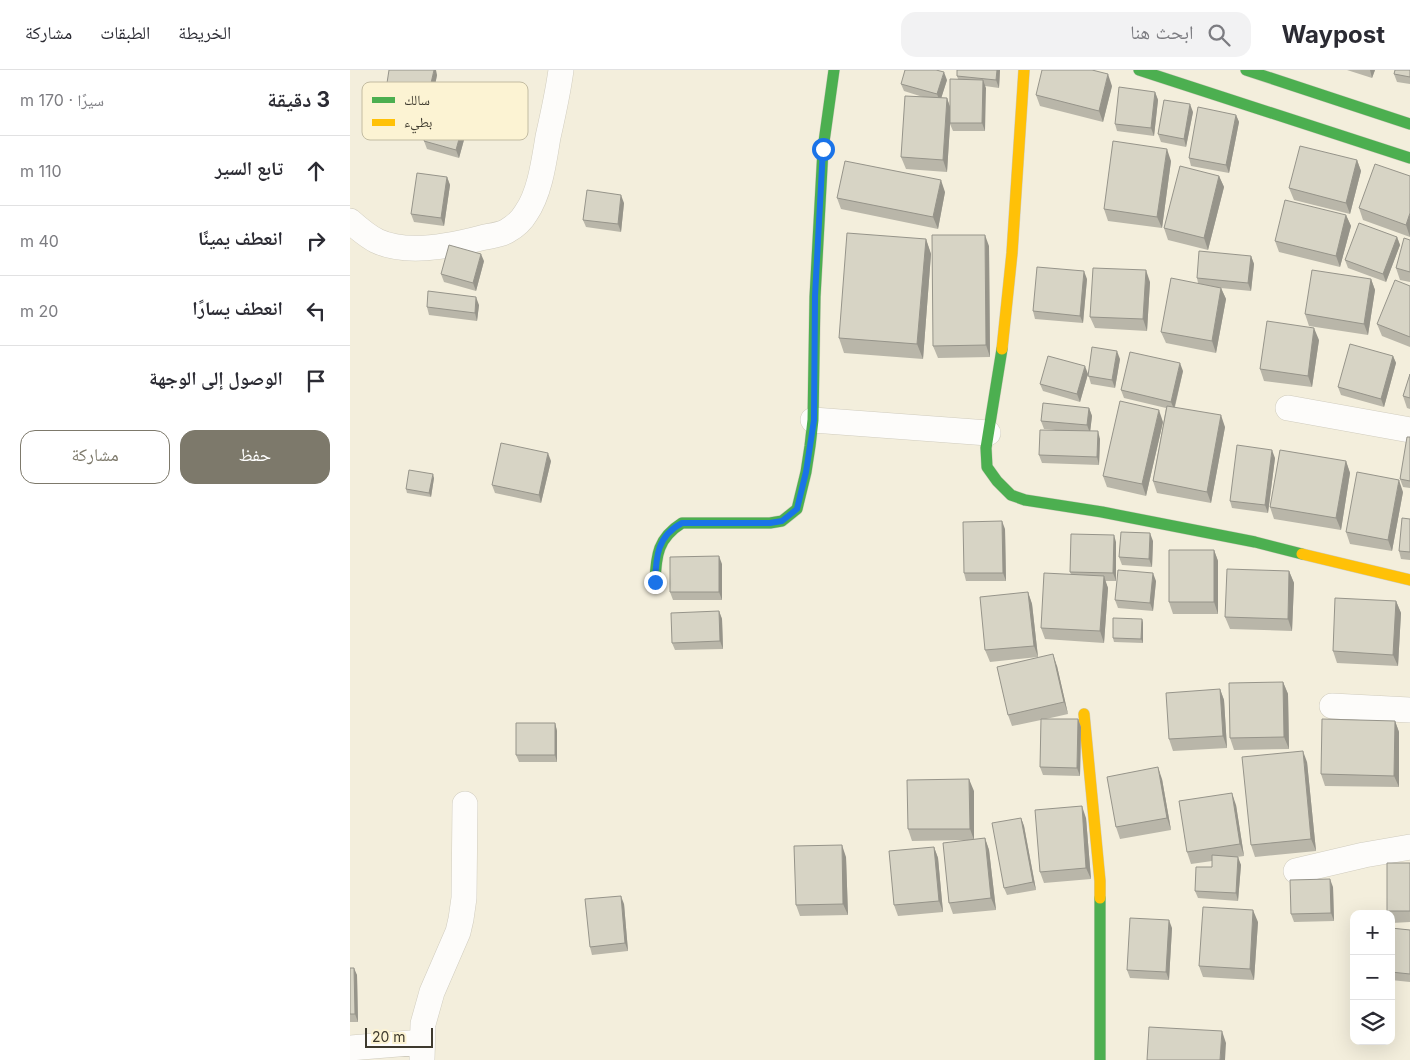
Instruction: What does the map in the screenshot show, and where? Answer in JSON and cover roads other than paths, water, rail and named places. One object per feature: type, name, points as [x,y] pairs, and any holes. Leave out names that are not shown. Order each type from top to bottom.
[{"type":"street","points":[[350,220],[364,233],[378,242],[417,248],[454,245],[506,232],[518,223],[531,205],[541,175],[561,70]]},
{"type":"street","points":[[655,582],[657,556],[662,541],[674,527],[682,523],[770,523],[782,521],[797,509],[806,472],[814,420],[815,296],[823,149],[834,70]]},
{"type":"street","points":[[1024,70],[1012,253],[1004,336],[986,448],[987,466],[997,481],[1010,495],[1025,500],[1102,512],[1256,542],[1410,580]]},
{"type":"street","points":[[1139,70],[1410,158]]},
{"type":"street","points":[[1246,70],[1410,124]]},
{"type":"street","points":[[1288,408],[1410,430]]},
{"type":"street","points":[[814,420],[988,432]]},
{"type":"street","points":[[1332,706],[1410,710]]},
{"type":"street","points":[[1084,714],[1100,881],[1100,1060]]},
{"type":"street","points":[[350,1048],[422,1051],[424,1024],[432,992],[458,932],[461,919],[464,898],[465,804]]},
{"type":"street","points":[[1296,871],[1364,855],[1410,847]]}]
